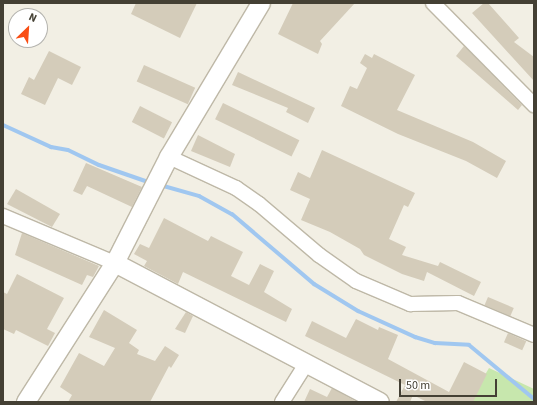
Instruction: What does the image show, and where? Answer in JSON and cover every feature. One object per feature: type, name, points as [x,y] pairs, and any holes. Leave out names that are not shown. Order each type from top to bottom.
[{"type":"street","points":[[26,402],[115,263],[169,157],[262,3]]},
{"type":"street","points":[[433,3],[534,105]]},
{"type":"street","points":[[169,157],[236,188],[259,204],[319,255],[356,281],[410,304],[458,303],[534,335]]},
{"type":"street","points":[[3,216],[115,263],[380,402]]},
{"type":"street","points":[[282,402],[306,364]]},
{"type":"green space","points":[[489,368],[534,389],[534,402],[469,402]]},
{"type":"building","points":[[136,3],[197,3],[180,38],[131,14]]},
{"type":"building","points":[[293,3],[355,3],[320,41],[322,44],[318,54],[278,34]]},
{"type":"building","points":[[484,3],[488,3],[519,38],[514,42],[534,57],[534,81],[472,13]]},
{"type":"building","points":[[464,46],[522,105],[518,110],[456,56]]},
{"type":"building","points":[[49,51],[81,67],[72,85],[58,78],[45,105],[21,94],[29,77],[34,80]]},
{"type":"building","points":[[365,54],[372,58],[374,54],[415,75],[397,110],[473,142],[506,161],[497,178],[466,161],[398,134],[341,106],[350,86],[357,89],[367,68],[360,63]]},
{"type":"building","points":[[144,65],[195,88],[188,104],[137,81]]},
{"type":"building","points":[[238,72],[315,108],[308,123],[286,112],[288,108],[232,85]]},
{"type":"building","points":[[223,103],[299,140],[292,156],[215,119]]},
{"type":"building","points":[[140,106],[172,122],[164,138],[132,122]]},
{"type":"building","points":[[198,135],[235,154],[230,167],[191,151]]},
{"type":"building","points":[[322,150],[415,193],[408,207],[404,205],[389,239],[406,247],[402,255],[438,266],[440,262],[481,282],[474,296],[427,272],[424,281],[402,274],[364,255],[360,249],[330,232],[301,220],[310,199],[290,190],[298,172],[310,178]]},
{"type":"building","points":[[86,163],[142,187],[132,207],[87,186],[82,195],[73,191]]},
{"type":"building","points":[[16,189],[60,214],[52,227],[7,204]]},
{"type":"building","points":[[164,218],[208,241],[211,236],[243,252],[231,276],[249,285],[260,264],[274,271],[264,292],[292,309],[286,322],[183,272],[178,284],[144,266],[147,261],[134,254],[140,244],[149,248]]},
{"type":"building","points":[[22,233],[99,266],[93,277],[87,275],[82,285],[15,255]]},
{"type":"building","points":[[17,274],[64,298],[47,329],[55,333],[48,346],[16,330],[14,334],[3,329],[3,292],[7,294]]},
{"type":"building","points":[[488,297],[514,308],[510,316],[484,305]]},
{"type":"building","points":[[104,310],[137,330],[129,343],[139,350],[137,354],[155,361],[165,346],[179,355],[171,368],[169,366],[150,402],[68,402],[72,395],[60,387],[79,353],[104,366],[115,348],[89,337]]},
{"type":"building","points":[[186,312],[193,316],[185,333],[175,329]]},
{"type":"building","points":[[356,319],[378,330],[379,327],[398,335],[388,359],[449,392],[464,362],[487,374],[473,402],[427,402],[413,395],[410,402],[396,402],[405,385],[305,336],[312,321],[346,338]]},
{"type":"building","points":[[508,333],[526,341],[522,350],[504,342]]},
{"type":"building","points":[[332,388],[357,402],[304,402],[310,389],[327,397]]},
{"type":"waterway","points":[[3,125],[51,147],[68,150],[99,165],[151,183]]},
{"type":"waterway","points":[[160,185],[199,196],[232,214],[314,284],[358,311],[415,337],[435,343],[469,345],[534,399]]}]
